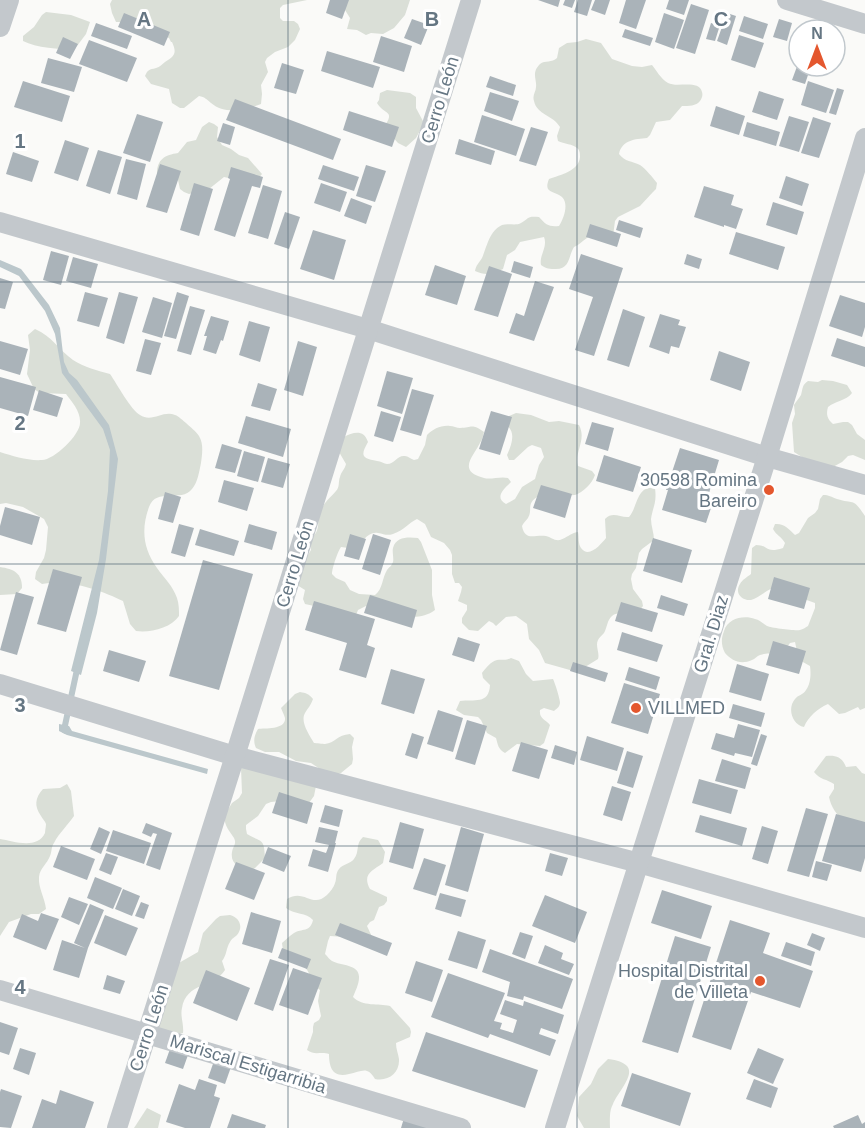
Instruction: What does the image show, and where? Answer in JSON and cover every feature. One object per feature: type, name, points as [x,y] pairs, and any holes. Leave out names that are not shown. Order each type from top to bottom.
[{"type":"street","points":[[0,27],[9,0]]},
{"type":"street","name":"Cerro León","points":[[117,1128],[471,0]]},
{"type":"street","points":[[787,0],[865,24]]},
{"type":"street","name":"Gral. Diaz","points":[[555,1128],[767,457],[865,138]]},
{"type":"street","points":[[0,222],[368,329],[767,457],[865,485]]},
{"type":"street","points":[[0,684],[235,756],[639,863],[865,928]]},
{"type":"street","name":"Mariscal Estigarribia","points":[[0,990],[461,1128]]},
{"type":"shaded area","points":[[112,0],[307,0],[283,5],[280,8],[280,18],[283,21],[294,21],[300,29],[295,40],[288,47],[267,58],[265,62],[268,72],[261,85],[261,104],[229,110],[217,107],[199,96],[184,108],[180,108],[172,103],[169,89],[151,84],[145,76],[147,72],[159,67],[173,56],[175,52],[172,42],[169,38],[126,22],[116,22],[110,4]]},
{"type":"shaded area","points":[[344,0],[410,0],[405,15],[394,28],[383,34],[366,35],[357,30],[347,29],[350,18],[345,10]]},
{"type":"shaded area","points":[[46,12],[71,15],[90,22],[86,34],[74,50],[41,47],[23,41],[23,36]]},
{"type":"shaded area","points":[[586,39],[601,43],[612,59],[632,66],[652,65],[668,83],[697,86],[702,92],[701,99],[694,105],[682,106],[670,120],[656,122],[647,138],[630,141],[621,149],[619,154],[621,157],[642,166],[657,183],[656,189],[640,206],[618,217],[615,221],[613,236],[587,238],[574,247],[566,265],[561,268],[548,269],[541,265],[544,237],[520,242],[515,250],[507,255],[503,269],[489,274],[475,271],[491,235],[502,225],[519,224],[532,217],[539,217],[550,226],[559,226],[561,223],[565,203],[562,197],[548,189],[549,179],[573,169],[579,162],[580,153],[575,147],[558,141],[560,127],[536,106],[533,97],[536,87],[535,73],[540,64],[557,58],[559,48],[567,43]]},
{"type":"shaded area","points":[[387,90],[410,93],[416,97],[416,108],[424,123],[416,138],[406,147],[398,143],[384,127],[389,115],[377,103],[380,93]]},
{"type":"shaded area","points":[[209,122],[218,127],[217,137],[222,145],[248,158],[262,174],[256,181],[224,177],[209,189],[189,194],[180,189],[178,180],[157,174],[160,161],[169,155],[178,153],[187,142],[196,140],[202,127]]},
{"type":"shaded area","points":[[0,260],[21,269],[49,305],[60,328],[64,362],[69,373],[77,380],[109,425],[118,459],[97,613],[81,675],[71,671],[99,560],[108,491],[110,450],[103,429],[62,373],[55,334],[45,311],[19,276],[0,267]]},
{"type":"shaded area","points":[[35,329],[46,335],[73,360],[86,367],[110,374],[128,402],[140,415],[149,418],[171,414],[181,419],[201,439],[201,463],[192,489],[182,495],[163,496],[152,501],[145,523],[145,539],[149,554],[173,590],[178,602],[179,616],[166,627],[136,631],[130,624],[123,601],[83,586],[62,583],[42,584],[35,579],[46,550],[48,527],[44,519],[23,507],[0,504],[0,452],[26,459],[47,459],[71,440],[80,423],[78,411],[66,394],[40,393],[34,389],[27,374],[30,350],[28,335]]},
{"type":"shaded area","points":[[822,380],[847,385],[852,393],[828,407],[827,412],[833,424],[848,422],[865,440],[865,460],[853,455],[848,456],[842,462],[828,468],[794,452],[792,423],[795,414],[794,405],[806,382]]},
{"type":"shaded area","points":[[516,413],[531,415],[549,422],[559,421],[579,425],[582,436],[578,466],[592,471],[595,475],[587,487],[575,495],[537,497],[522,526],[528,536],[546,536],[558,540],[578,532],[581,548],[584,551],[591,551],[606,538],[605,519],[614,515],[629,517],[641,493],[649,488],[655,488],[651,519],[654,540],[639,553],[631,579],[633,589],[643,606],[636,612],[620,613],[610,618],[604,633],[597,642],[598,659],[577,672],[545,663],[539,650],[529,639],[527,624],[516,616],[506,617],[496,626],[489,621],[478,631],[469,630],[462,623],[467,605],[458,601],[462,587],[459,583],[455,583],[452,574],[450,550],[444,543],[431,537],[425,524],[417,519],[393,534],[371,534],[356,549],[341,547],[332,574],[345,582],[350,590],[359,594],[375,595],[380,590],[385,573],[392,565],[393,550],[397,541],[403,538],[418,538],[432,570],[432,595],[435,610],[410,617],[366,606],[358,610],[356,615],[305,604],[303,599],[305,590],[297,585],[298,571],[311,550],[310,541],[318,529],[321,510],[338,488],[346,464],[339,452],[344,437],[361,433],[368,442],[364,456],[387,464],[402,456],[418,459],[427,435],[437,428],[451,426],[476,428],[484,432],[482,440],[471,457],[469,467],[476,475],[484,478],[508,478],[511,482],[500,496],[506,504],[515,499],[522,487],[535,479],[544,457],[541,448],[532,445],[514,460],[509,460],[507,455],[512,435],[506,425],[507,417]]},
{"type":"shaded area","points":[[823,495],[853,503],[865,516],[865,708],[860,710],[858,707],[839,714],[828,704],[814,713],[804,727],[794,720],[791,707],[795,699],[808,687],[810,666],[801,661],[795,642],[790,643],[782,652],[759,655],[753,660],[740,662],[725,653],[722,639],[729,623],[746,617],[758,620],[767,626],[784,629],[800,630],[808,626],[815,603],[773,588],[757,598],[748,600],[742,598],[738,593],[738,587],[751,574],[752,548],[760,545],[770,550],[783,548],[785,543],[773,529],[775,524],[784,525],[795,535],[799,533],[808,518],[818,509]]},
{"type":"shaded area","points":[[0,567],[19,575],[22,588],[17,594],[0,595]]},
{"type":"shaded area","points":[[511,658],[519,661],[533,681],[553,679],[560,703],[554,711],[544,708],[540,710],[541,717],[550,725],[544,743],[540,746],[517,744],[505,753],[498,745],[496,738],[487,733],[478,717],[464,715],[456,710],[460,701],[480,700],[487,696],[490,685],[483,678],[482,673],[488,665],[495,661]]},
{"type":"shaded area","points":[[300,692],[313,699],[305,713],[304,720],[314,743],[325,744],[350,734],[354,738],[352,764],[341,773],[323,771],[311,763],[296,761],[279,752],[265,752],[256,748],[254,738],[258,729],[282,725],[285,718],[281,708]]},
{"type":"shaded area","points":[[59,724],[69,726],[72,731],[208,769],[207,774],[67,735],[59,731]]},
{"type":"shaded area","points":[[826,756],[838,757],[846,767],[856,766],[865,774],[865,836],[843,820],[834,810],[829,797],[834,784],[814,772]]},
{"type":"shaded area","points":[[246,766],[316,786],[314,796],[306,807],[281,801],[271,802],[266,804],[258,816],[246,825],[247,834],[263,844],[265,858],[249,872],[236,865],[233,860],[235,840],[226,826],[224,816],[242,793],[241,768]]},
{"type":"shaded area","points":[[67,784],[71,791],[74,816],[56,839],[39,877],[46,909],[39,914],[31,914],[9,922],[0,936],[0,839],[31,843],[41,838],[45,833],[46,824],[37,809],[38,796],[43,789],[60,788]]},
{"type":"shaded area","points":[[363,837],[378,840],[385,852],[383,863],[369,873],[367,880],[370,889],[387,897],[387,901],[379,907],[374,920],[367,926],[373,939],[330,936],[325,954],[332,961],[349,966],[358,973],[359,980],[353,997],[366,1003],[390,1006],[410,1028],[410,1037],[396,1043],[398,1068],[389,1078],[380,1080],[375,1079],[366,1071],[339,1075],[331,1068],[329,1054],[313,1053],[307,1050],[314,1023],[321,1016],[318,1001],[320,990],[312,984],[309,972],[303,965],[284,958],[282,943],[294,933],[308,929],[313,920],[286,908],[287,899],[298,896],[317,900],[327,895],[334,885],[339,869],[354,859],[359,842]]},
{"type":"shaded area","points":[[230,915],[238,920],[240,929],[230,942],[222,961],[225,970],[214,980],[194,989],[185,1000],[182,1011],[183,1033],[158,1034],[155,1015],[168,997],[177,964],[198,952],[203,933],[216,919]]},
{"type":"shaded area","points":[[608,1059],[626,1065],[629,1070],[626,1083],[612,1107],[610,1128],[584,1128],[577,1116],[579,1097],[591,1084],[598,1069]]},
{"type":"shaded area","points":[[147,1108],[161,1115],[158,1128],[134,1128]]},
{"type":"building","points":[[330,0],[349,0],[342,19],[326,13]]},
{"type":"building","points":[[538,0],[560,0],[558,7]]},
{"type":"building","points":[[565,0],[575,0],[572,8],[563,5]]},
{"type":"building","points":[[578,0],[592,0],[587,16],[574,12]]},
{"type":"building","points":[[595,0],[610,0],[605,15],[591,10]]},
{"type":"building","points":[[626,0],[646,0],[636,29],[619,23]]},
{"type":"building","points":[[669,0],[689,0],[684,15],[666,9]]},
{"type":"building","points":[[691,4],[709,10],[695,54],[676,48]]},
{"type":"building","points":[[124,13],[170,32],[164,46],[118,27]]},
{"type":"building","points":[[664,13],[684,20],[674,49],[655,42]]},
{"type":"building","points":[[727,13],[736,16],[727,45],[717,41]]},
{"type":"building","points":[[744,16],[768,24],[763,39],[739,31]]},
{"type":"building","points":[[412,19],[429,25],[421,45],[404,38]]},
{"type":"building","points":[[779,19],[787,21],[787,41],[773,37]]},
{"type":"building","points":[[96,23],[132,36],[127,49],[91,36]]},
{"type":"building","points":[[711,23],[720,25],[715,41],[706,39]]},
{"type":"building","points":[[625,29],[653,38],[650,46],[622,37]]},
{"type":"building","points":[[739,35],[764,43],[755,68],[731,60]]},
{"type":"building","points":[[381,36],[412,46],[404,72],[373,62]]},
{"type":"building","points":[[63,37],[78,44],[70,59],[56,53]]},
{"type":"building","points":[[89,40],[137,58],[127,82],[79,64]]},
{"type":"building","points":[[327,51],[380,67],[373,88],[321,71]]},
{"type":"building","points":[[48,58],[82,67],[74,92],[41,83]]},
{"type":"building","points":[[282,63],[304,70],[296,94],[274,88]]},
{"type":"building","points":[[490,76],[516,85],[513,96],[486,87]]},
{"type":"building","points":[[793,78],[807,78],[805,84],[792,80]]},
{"type":"building","points":[[23,81],[70,96],[62,122],[14,107]]},
{"type":"building","points":[[808,81],[834,90],[826,113],[801,105]]},
{"type":"building","points":[[837,88],[844,90],[836,115],[829,113]]},
{"type":"building","points":[[759,91],[784,99],[777,120],[752,112]]},
{"type":"building","points":[[490,92],[519,101],[512,121],[484,111]]},
{"type":"building","points":[[235,99],[341,139],[333,160],[226,120]]},
{"type":"building","points":[[716,106],[745,116],[739,135],[710,126]]},
{"type":"building","points":[[349,111],[399,127],[392,147],[343,130]]},
{"type":"building","points":[[137,114],[163,122],[150,162],[123,153]]},
{"type":"building","points":[[482,115],[525,129],[516,156],[474,142]]},
{"type":"building","points":[[789,116],[809,122],[799,152],[779,146]]},
{"type":"building","points":[[813,117],[831,123],[819,158],[801,153]]},
{"type":"building","points":[[747,122],[780,132],[776,146],[743,136]]},
{"type":"building","points":[[223,123],[235,127],[230,145],[217,141]]},
{"type":"building","points":[[531,127],[548,132],[536,166],[519,161]]},
{"type":"building","points":[[459,139],[495,151],[491,165],[455,154]]},
{"type":"building","points":[[65,140],[89,148],[78,181],[54,173]]},
{"type":"building","points":[[98,150],[122,157],[110,194],[86,186]]},
{"type":"building","points":[[13,152],[39,161],[32,182],[6,174]]},
{"type":"building","points":[[126,159],[146,164],[137,200],[117,194]]},
{"type":"building","points":[[160,164],[181,171],[167,213],[146,207]]},
{"type":"building","points":[[323,165],[359,177],[354,191],[318,179]]},
{"type":"building","points":[[366,165],[386,171],[375,202],[356,196]]},
{"type":"building","points":[[231,167],[263,177],[260,188],[252,186],[235,237],[214,230],[230,179],[228,178]]},
{"type":"building","points":[[786,176],[809,184],[802,206],[779,198]]},
{"type":"building","points":[[194,183],[213,189],[199,236],[180,230]]},
{"type":"building","points":[[321,183],[347,192],[340,212],[314,203]]},
{"type":"building","points":[[263,185],[282,191],[268,239],[248,233]]},
{"type":"building","points":[[704,186],[734,195],[731,205],[743,209],[736,229],[694,217]]},
{"type":"building","points":[[351,198],[372,206],[366,224],[344,216]]},
{"type":"building","points":[[773,202],[804,212],[797,235],[766,225]]},
{"type":"building","points":[[285,212],[300,217],[289,249],[274,244]]},
{"type":"building","points":[[619,220],[643,228],[640,238],[616,230]]},
{"type":"building","points":[[590,224],[621,234],[617,247],[586,237]]},
{"type":"building","points":[[313,230],[346,240],[334,280],[300,269]]},
{"type":"building","points":[[736,232],[785,247],[778,270],[729,254]]},
{"type":"building","points":[[51,251],[69,256],[61,285],[43,280]]},
{"type":"building","points":[[581,254],[623,268],[594,356],[575,350],[593,297],[569,289]]},
{"type":"building","points":[[687,254],[702,259],[699,269],[684,264]]},
{"type":"building","points":[[73,257],[98,264],[91,288],[66,281]]},
{"type":"building","points":[[514,261],[533,267],[530,278],[511,272]]},
{"type":"building","points":[[435,265],[466,276],[457,305],[425,295]]},
{"type":"building","points":[[489,266],[512,274],[498,317],[474,310]]},
{"type":"building","points":[[0,278],[13,282],[5,309],[0,308]]},
{"type":"building","points":[[535,281],[554,287],[534,341],[509,333],[516,313],[524,316]]},
{"type":"building","points":[[85,292],[108,298],[99,327],[77,321]]},
{"type":"building","points":[[119,292],[138,297],[124,344],[106,338]]},
{"type":"building","points":[[177,292],[189,296],[176,339],[164,336]]},
{"type":"building","points":[[840,295],[865,303],[865,327],[862,337],[829,326]]},
{"type":"building","points":[[153,297],[172,303],[162,338],[142,332]]},
{"type":"building","points":[[190,306],[205,310],[191,355],[177,351]]},
{"type":"building","points":[[623,309],[645,317],[629,367],[607,360]]},
{"type":"building","points":[[660,314],[680,320],[678,325],[686,327],[679,348],[671,346],[669,354],[649,347]]},
{"type":"building","points":[[211,316],[229,321],[216,354],[203,350],[207,336],[204,336]]},
{"type":"building","points":[[249,321],[270,327],[260,362],[239,355]]},
{"type":"building","points":[[837,338],[865,347],[865,367],[831,356]]},
{"type":"building","points":[[145,339],[161,343],[151,375],[136,371]]},
{"type":"building","points":[[0,341],[28,349],[20,375],[0,369]]},
{"type":"building","points":[[298,341],[317,347],[303,396],[284,390]]},
{"type":"building","points":[[719,351],[750,362],[741,391],[710,380]]},
{"type":"building","points":[[387,371],[413,378],[402,414],[377,406]]},
{"type":"building","points":[[0,377],[36,387],[28,416],[0,408]]},
{"type":"building","points":[[258,383],[277,389],[270,411],[251,406]]},
{"type":"building","points":[[412,389],[434,395],[421,436],[400,430]]},
{"type":"building","points":[[39,390],[63,398],[57,417],[33,410]]},
{"type":"building","points":[[381,411],[401,417],[393,442],[374,436]]},
{"type":"building","points":[[491,411],[512,417],[500,455],[479,449]]},
{"type":"building","points":[[246,416],[291,429],[283,457],[238,443]]},
{"type":"building","points":[[592,422],[614,428],[608,451],[585,444]]},
{"type":"building","points":[[222,444],[242,450],[235,473],[215,468]]},
{"type":"building","points":[[680,448],[719,460],[706,503],[712,505],[706,523],[662,510]]},
{"type":"building","points":[[244,451],[265,457],[258,482],[237,476]]},
{"type":"building","points":[[604,455],[641,467],[633,492],[596,481]]},
{"type":"building","points":[[268,458],[290,464],[283,488],[261,482]]},
{"type":"building","points":[[224,480],[254,488],[247,511],[218,502]]},
{"type":"building","points":[[541,485],[572,494],[565,518],[533,508]]},
{"type":"building","points":[[165,492],[181,497],[173,523],[158,519]]},
{"type":"building","points":[[5,507],[40,517],[32,545],[0,535]]},
{"type":"building","points":[[179,524],[194,528],[185,557],[171,553]]},
{"type":"building","points":[[249,524],[277,532],[272,550],[244,542]]},
{"type":"building","points":[[200,529],[239,541],[234,556],[195,545]]},
{"type":"building","points":[[350,534],[366,539],[359,560],[344,556]]},
{"type":"building","points":[[373,534],[391,540],[380,575],[362,569]]},
{"type":"building","points":[[653,538],[692,550],[682,583],[643,571]]},
{"type":"building","points":[[203,560],[253,574],[219,690],[169,676]]},
{"type":"building","points":[[53,569],[82,577],[66,632],[37,624]]},
{"type":"building","points":[[774,577],[810,588],[804,609],[768,599]]},
{"type":"building","points":[[16,592],[34,597],[17,655],[0,650]]},
{"type":"building","points":[[370,595],[417,610],[412,628],[364,613]]},
{"type":"building","points":[[661,595],[688,604],[684,616],[657,608]]},
{"type":"building","points":[[314,601],[375,619],[367,645],[375,648],[366,678],[339,670],[347,643],[305,630]]},
{"type":"building","points":[[621,602],[658,613],[652,632],[615,621]]},
{"type":"building","points":[[622,632],[663,645],[657,662],[617,650]]},
{"type":"building","points":[[458,637],[480,644],[474,662],[452,655]]},
{"type":"building","points":[[773,641],[806,651],[799,674],[766,665]]},
{"type":"building","points":[[109,650],[146,661],[139,682],[103,671]]},
{"type":"building","points":[[573,662],[608,673],[605,682],[570,671]]},
{"type":"building","points":[[737,664],[769,674],[761,701],[729,692]]},
{"type":"building","points":[[629,667],[660,677],[656,690],[625,680]]},
{"type":"building","points":[[391,669],[425,679],[414,714],[381,704]]},
{"type":"building","name":"VILLMED","points":[[624,683],[660,694],[648,734],[611,723]]},
{"type":"building","points":[[733,704],[765,713],[761,727],[729,718]]},
{"type":"building","points":[[438,710],[463,718],[453,752],[427,744]]},
{"type":"building","points":[[467,720],[487,726],[475,765],[455,759]]},
{"type":"building","points":[[738,724],[760,730],[752,757],[735,753],[734,756],[711,749],[716,733],[734,738]]},
{"type":"building","points":[[412,733],[424,737],[417,759],[405,755]]},
{"type":"building","points":[[761,734],[767,736],[757,766],[751,764]]},
{"type":"building","points":[[587,736],[624,748],[617,771],[580,760]]},
{"type":"building","points":[[521,742],[548,750],[539,779],[512,771]]},
{"type":"building","points":[[555,745],[577,752],[574,765],[551,758]]},
{"type":"building","points":[[627,751],[643,756],[633,788],[617,783]]},
{"type":"building","points":[[722,759],[751,768],[745,789],[715,781]]},
{"type":"building","points":[[699,779],[738,790],[731,814],[692,803]]},
{"type":"building","points":[[612,786],[631,792],[622,821],[603,815]]},
{"type":"building","points":[[279,792],[313,803],[307,824],[272,813]]},
{"type":"building","points":[[325,805],[343,810],[339,827],[320,822]]},
{"type":"building","points":[[806,808],[828,814],[809,877],[787,871]]},
{"type":"building","points":[[836,814],[865,822],[865,858],[861,872],[822,861]]},
{"type":"building","points":[[700,815],[747,828],[742,846],[695,832]]},
{"type":"building","points":[[400,822],[424,829],[413,869],[389,862]]},
{"type":"building","points":[[146,823],[172,833],[160,870],[146,865],[157,834],[153,833],[151,837],[142,833]]},
{"type":"building","points":[[762,826],[778,831],[768,864],[752,859]]},
{"type":"building","points":[[99,827],[110,832],[101,854],[90,849]]},
{"type":"building","points":[[319,827],[338,831],[328,872],[308,866],[313,849],[326,853],[329,845],[315,842]]},
{"type":"building","points":[[461,827],[484,834],[468,892],[445,885]]},
{"type":"building","points":[[113,830],[151,843],[144,864],[106,851]]},
{"type":"building","points":[[61,846],[95,859],[87,880],[53,867]]},
{"type":"building","points":[[268,847],[291,856],[284,872],[262,863]]},
{"type":"building","points":[[106,853],[118,857],[111,875],[99,870]]},
{"type":"building","points":[[550,853],[568,858],[562,876],[545,871]]},
{"type":"building","points":[[424,858],[446,865],[436,896],[413,889]]},
{"type":"building","points":[[816,861],[832,865],[827,881],[812,877]]},
{"type":"building","points":[[236,862],[265,873],[254,900],[225,889]]},
{"type":"building","points":[[95,877],[122,888],[113,909],[87,898]]},
{"type":"building","points":[[123,889],[140,896],[132,916],[115,909]]},
{"type":"building","points":[[662,890],[712,906],[701,939],[651,923]]},
{"type":"building","points":[[440,893],[466,900],[461,917],[435,909]]},
{"type":"building","points":[[545,895],[587,912],[575,943],[532,926]]},
{"type":"building","points":[[69,897],[88,904],[79,925],[61,917]]},
{"type":"building","points":[[141,902],[149,905],[144,919],[135,916]]},
{"type":"building","points":[[90,904],[104,910],[88,948],[79,978],[53,970],[62,940],[85,948],[74,943]]},
{"type":"building","points":[[251,912],[281,921],[272,953],[242,944]]},
{"type":"building","points":[[41,913],[59,919],[46,950],[13,937],[22,914],[38,921]]},
{"type":"building","points":[[105,915],[138,928],[126,956],[94,943]]},
{"type":"building","name":"Hospital Distrital de Villeta","points":[[730,920],[770,933],[763,953],[813,971],[800,1008],[751,992],[731,1050],[692,1037]]},
{"type":"building","points":[[340,923],[392,943],[387,956],[335,935]]},
{"type":"building","points":[[458,931],[486,940],[477,969],[448,960]]},
{"type":"building","points":[[520,932],[533,936],[525,959],[512,954]]},
{"type":"building","points":[[812,933],[825,938],[820,951],[807,945]]},
{"type":"building","points":[[675,936],[711,947],[678,1053],[642,1042]]},
{"type":"building","points":[[786,942],[815,952],[811,966],[781,956]]},
{"type":"building","points":[[545,945],[563,953],[561,959],[574,964],[569,975],[538,963]]},
{"type":"building","points":[[282,948],[311,959],[307,969],[278,958]]},
{"type":"building","points":[[490,949],[573,979],[562,1009],[524,996],[523,1000],[507,996],[510,982],[482,972]]},
{"type":"building","points":[[270,959],[289,965],[273,1011],[254,1004]]},
{"type":"building","points":[[416,961],[443,970],[432,1002],[405,993]]},
{"type":"building","points":[[293,968],[322,978],[308,1015],[279,1005]]},
{"type":"building","points":[[206,970],[250,988],[237,1021],[193,1003]]},
{"type":"building","points":[[448,973],[505,993],[494,1021],[502,1023],[500,1029],[513,1033],[517,1020],[500,1014],[505,1000],[523,1006],[524,1001],[564,1015],[558,1034],[541,1028],[539,1034],[556,1040],[550,1056],[490,1034],[488,1038],[431,1017]]},
{"type":"building","points":[[107,975],[125,981],[120,994],[103,989]]},
{"type":"building","points":[[0,1022],[18,1028],[9,1055],[0,1052]]},
{"type":"building","points":[[426,1032],[538,1070],[525,1108],[412,1071]]},
{"type":"building","points":[[20,1048],[36,1053],[29,1075],[13,1069]]},
{"type":"building","points":[[758,1048],[784,1059],[773,1084],[747,1073]]},
{"type":"building","points":[[170,1049],[188,1055],[183,1069],[165,1063]]},
{"type":"building","points":[[214,1061],[231,1067],[225,1084],[208,1078]]},
{"type":"building","points":[[632,1073],[691,1093],[680,1126],[621,1106]]},
{"type":"building","points":[[199,1079],[217,1085],[214,1096],[220,1098],[210,1128],[185,1128],[166,1122],[179,1084],[195,1090]]},
{"type":"building","points":[[754,1079],[778,1088],[771,1108],[746,1099]]},
{"type":"building","points":[[1,1089],[22,1096],[11,1128],[0,1127]]},
{"type":"building","points":[[60,1090],[94,1102],[85,1128],[32,1128],[42,1099],[56,1104]]},
{"type":"building","points":[[232,1114],[266,1125],[265,1128],[227,1128]]},
{"type":"building","points":[[858,1115],[862,1124],[865,1122],[865,1128],[834,1128],[833,1126]]},
{"type":"building","points":[[404,1118],[434,1128],[401,1128]]},
{"type":"waterway","points":[[66,731],[64,730],[78,665]]},
{"type":"place","name":"30598 Romina Bareiro","points":[[769,490]]},
{"type":"place","name":"VILLMED","points":[[636,708]]},
{"type":"place","name":"Hospital Distrital de Villeta","points":[[760,981]]}]
